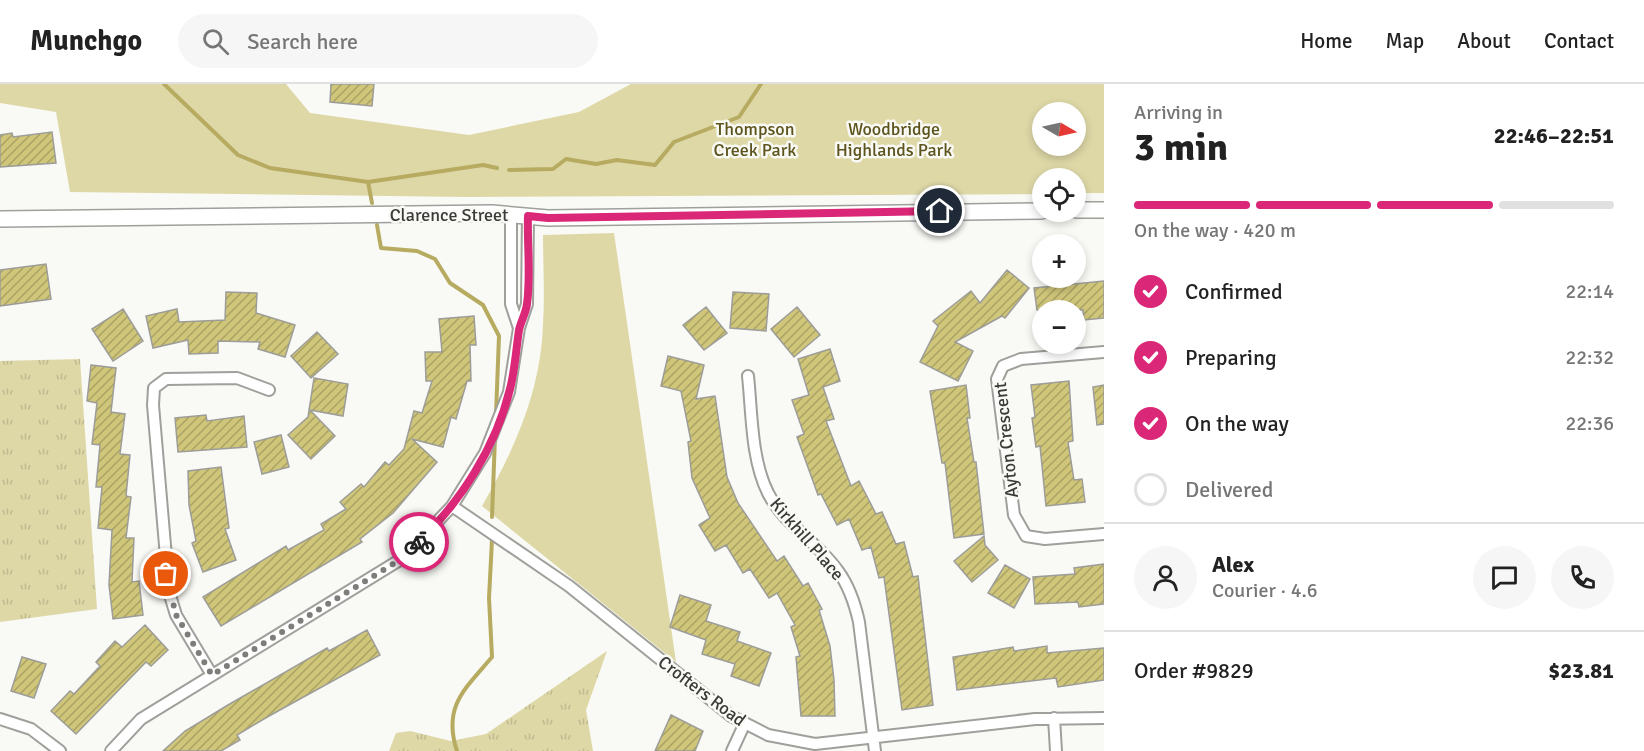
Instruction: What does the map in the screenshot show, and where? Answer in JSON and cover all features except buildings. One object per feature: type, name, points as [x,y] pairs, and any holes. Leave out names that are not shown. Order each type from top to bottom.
[{"type":"street","points":[[1086,210],[1104,210]]},
{"type":"street","name":"Clarence Street","points":[[0,219],[511,214],[548,218],[1032,211]]},
{"type":"street","points":[[511,214],[511,304],[519,328]]},
{"type":"street","points":[[111,751],[141,718],[403,558],[452,506],[485,453],[503,412],[514,372],[519,328],[527,304],[528,216]]},
{"type":"street","name":"Ayton Crescent","points":[[1104,352],[1021,359],[1003,366],[998,379],[1014,515],[1026,536],[1045,539],[1104,534]]},
{"type":"street","name":"Kirkhill Place","points":[[748,376],[758,459],[768,493],[779,512],[839,572],[854,602],[859,622],[875,751]]},
{"type":"street","points":[[212,675],[176,615],[169,592],[153,405],[154,388],[166,379],[237,378],[269,390]]},
{"type":"street","name":"Crofters Road","points":[[452,506],[569,586],[687,682],[744,724],[785,740],[815,744],[1054,718],[1104,718]]},
{"type":"street","points":[[1054,718],[1056,751]]},
{"type":"street","points":[[0,719],[31,729],[60,751]]},
{"type":"street","points":[[732,751],[744,724]]},
{"type":"green space","name":"Thompson Creek Park","points":[[0,84],[286,84],[310,113],[469,135],[579,112],[631,84],[1104,84],[1104,193],[1086,193],[1086,168],[1032,168],[1032,194],[466,197],[70,192],[56,112],[0,103]]},
{"type":"green space","points":[[614,233],[676,662],[482,506],[515,441],[532,396],[541,348],[544,313],[543,235]]},
{"type":"green space","points":[[80,359],[97,609],[0,622],[0,361]]},
{"type":"green space","points":[[607,651],[586,710],[593,751],[389,751],[396,733],[410,731],[451,741],[486,734]]},
{"type":"waterway","points":[[164,84],[238,155],[270,168],[368,182],[483,165],[497,168]]},
{"type":"waterway","points":[[509,170],[553,169],[566,159],[596,164],[617,160],[655,165],[674,142],[739,117],[761,84]]},
{"type":"waterway","points":[[368,182],[372,203]]},
{"type":"waterway","points":[[377,225],[381,248],[417,251],[435,259],[450,283],[483,305],[499,336],[496,414]]},
{"type":"waterway","points":[[492,517],[495,437]]},
{"type":"waterway","points":[[457,751],[452,722],[459,699],[492,657],[489,598],[492,540]]},
{"type":"way so far","points":[[166,574],[176,615],[212,675],[403,558],[419,542]]},
{"type":"route","points":[[419,542],[435,527],[465,488],[485,453],[503,412],[514,372],[519,328],[527,304],[528,216],[548,218],[940,211]]},
{"type":"park label","name":"Woodbridge Highlands Park","points":[[894,139]]}]
